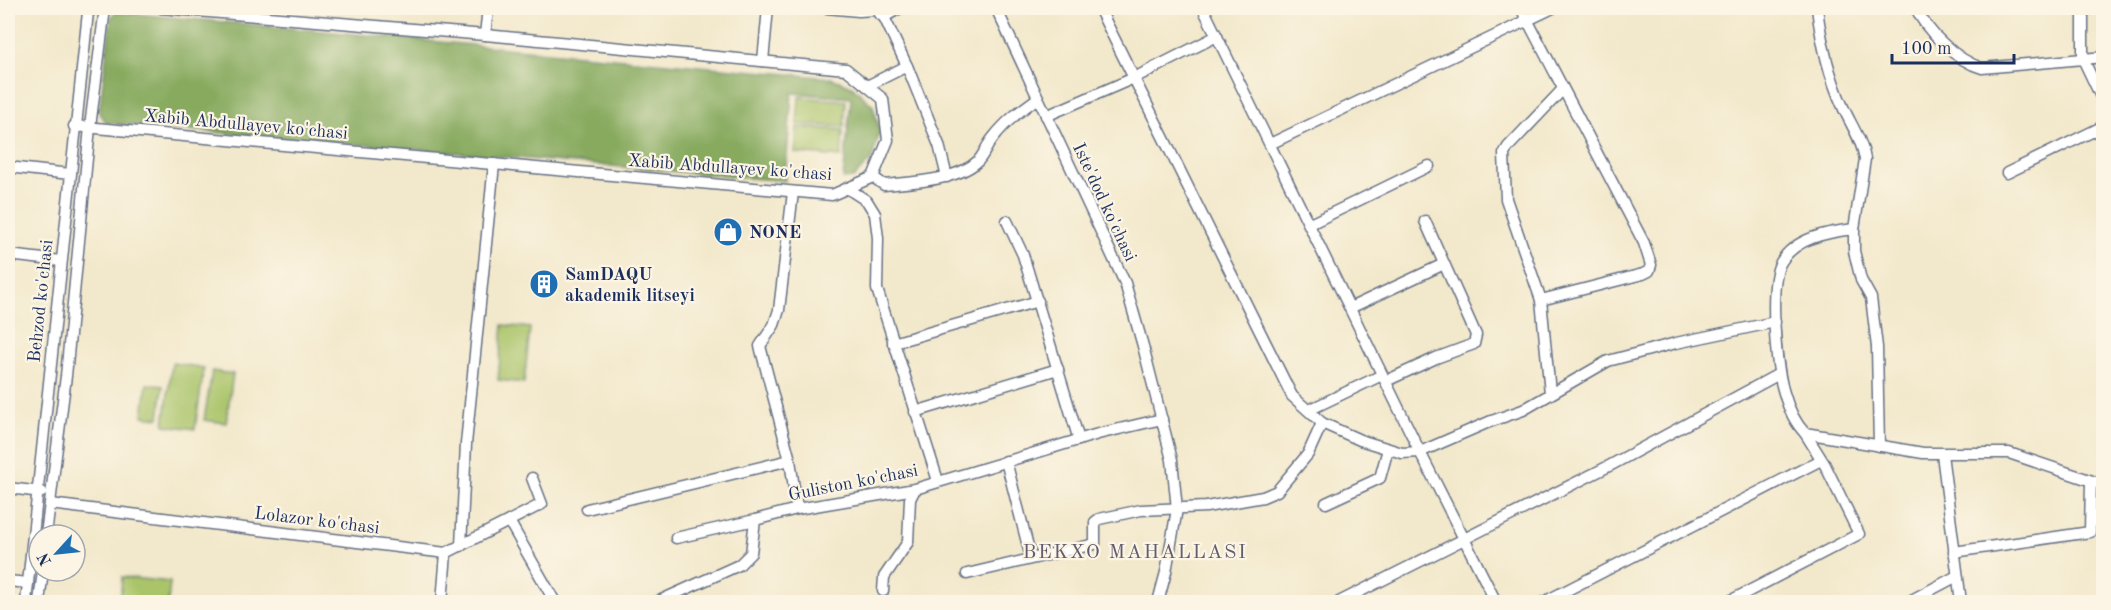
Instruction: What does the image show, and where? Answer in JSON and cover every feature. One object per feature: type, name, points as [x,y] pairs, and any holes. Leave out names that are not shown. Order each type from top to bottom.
[{"type":"street","name":"Behzod ko'chasi","points":[[26,603],[88,12],[96,8]]},
{"type":"street","points":[[47,523],[66,376],[90,127],[105,8]]},
{"type":"street","points":[[161,8],[485,34],[846,69],[883,99],[888,140],[873,177],[884,185],[947,177],[978,161],[992,138],[1015,113],[1038,99]]},
{"type":"street","points":[[485,34],[488,8]]},
{"type":"street","points":[[763,61],[768,8]]},
{"type":"street","points":[[826,8],[867,11],[874,9],[884,17],[939,145],[947,177]]},
{"type":"street","points":[[884,17],[900,8]]},
{"type":"street","name":"Iste'dod ko'chasi","points":[[996,8],[1125,283],[1172,460],[1177,508],[1158,603]]},
{"type":"street","points":[[1099,8],[1292,396],[1322,423],[1360,440],[1388,449],[1402,453],[1420,452],[1523,410],[1608,361],[1676,343],[1775,322]]},
{"type":"street","points":[[1203,8],[1496,603]]},
{"type":"street","points":[[1521,8],[1644,243],[1651,268],[1643,274],[1541,300]]},
{"type":"street","points":[[1270,144],[1553,8]]},
{"type":"street","points":[[1817,8],[1831,75],[1843,107],[1864,149],[1865,159],[1854,229],[1854,251],[1861,280],[1871,298],[1877,346],[1879,446]]},
{"type":"street","points":[[1916,8],[1920,17],[1954,54],[1982,68],[2103,57]]},
{"type":"street","points":[[2083,8],[2083,59],[2103,103]]},
{"type":"street","points":[[1046,116],[1134,78],[1217,36]]},
{"type":"street","points":[[867,87],[907,66]]},
{"type":"street","points":[[1550,393],[1541,300],[1506,199],[1504,154],[1563,89]]},
{"type":"street","name":"Xabib Abdullayev ko'chasi","points":[[75,126],[832,195],[873,177]]},
{"type":"street","points":[[2007,173],[2103,126]]},
{"type":"street","points":[[460,546],[466,444],[494,164]]},
{"type":"street","points":[[1310,224],[1429,166]]},
{"type":"street","points":[[8,167],[70,174]]},
{"type":"street","points":[[847,188],[867,201],[875,214],[878,238],[877,289],[938,481]]},
{"type":"street","points":[[793,192],[779,310],[774,325],[760,346],[790,460],[797,509]]},
{"type":"street","points":[[1007,221],[1023,255],[1079,440]]},
{"type":"street","points":[[1309,410],[1384,378],[1474,344],[1476,335],[1425,221]]},
{"type":"street","points":[[1728,603],[1859,534],[1821,459],[1798,426],[1784,395],[1779,374],[1775,322],[1776,274],[1782,261],[1791,251],[1810,240],[1838,231],[1854,229]]},
{"type":"street","points":[[8,255],[61,261]]},
{"type":"street","points":[[1350,309],[1444,264]]},
{"type":"street","points":[[893,343],[1038,301]]},
{"type":"street","points":[[915,412],[1058,369]]},
{"type":"street","points":[[1339,603],[1601,470],[1779,374]]},
{"type":"street","name":"Guliston ko'chasi","points":[[676,538],[797,509],[915,489],[1079,440],[1162,419]]},
{"type":"street","points":[[967,574],[1095,544],[1095,522],[1099,519],[1141,510],[1206,507],[1263,497],[1277,491],[1308,454],[1322,423]]},
{"type":"street","points":[[1805,433],[1923,453],[2009,453],[2103,485]]},
{"type":"street","points":[[1326,503],[1380,478],[1388,449]]},
{"type":"street","points":[[1942,454],[1961,603]]},
{"type":"street","points":[[1544,603],[1821,459]]},
{"type":"street","points":[[586,509],[790,460]]},
{"type":"street","points":[[1006,461],[1031,558]]},
{"type":"street","points":[[442,603],[446,553],[542,504],[532,478]]},
{"type":"street","points":[[1954,552],[2090,532],[2091,481]]},
{"type":"street","name":"Lolazor ko'chasi","points":[[8,488],[37,492],[50,499],[446,553]]},
{"type":"street","points":[[883,591],[884,577],[908,542],[910,499],[915,489]]},
{"type":"street","points":[[657,603],[739,565],[751,553],[755,520]]},
{"type":"street","points":[[509,521],[555,603]]},
{"type":"street","points":[[1908,603],[1957,576]]},
{"type":"street","points":[[8,581],[28,584]]},
{"type":"street","points":[[39,603],[42,583]]},
{"type":"green space","points":[[115,12],[831,78],[852,86],[873,106],[880,131],[872,159],[853,178],[843,179],[851,98],[792,93],[785,181],[107,123],[99,113],[111,18]]},
{"type":"green space","points":[[799,97],[846,101],[844,127],[797,124]]},
{"type":"green space","points":[[797,127],[843,130],[841,157],[795,153]]},
{"type":"green space","points":[[503,325],[530,328],[524,383],[498,380]]},
{"type":"green space","points":[[172,363],[204,368],[195,429],[164,425]]},
{"type":"green space","points":[[212,371],[233,374],[226,423],[204,420]]},
{"type":"green space","points":[[147,384],[163,386],[159,418],[143,416]]},
{"type":"green space","points":[[122,577],[170,582],[168,602],[120,602]]},
{"type":"place","name":"NONE","points":[[728,232]]},
{"type":"place","name":"SamDAQU akademik litseyi","points":[[544,284]]},
{"type":"district","name":"BEKXO MAHALLASI","points":[[1135,551]]}]
